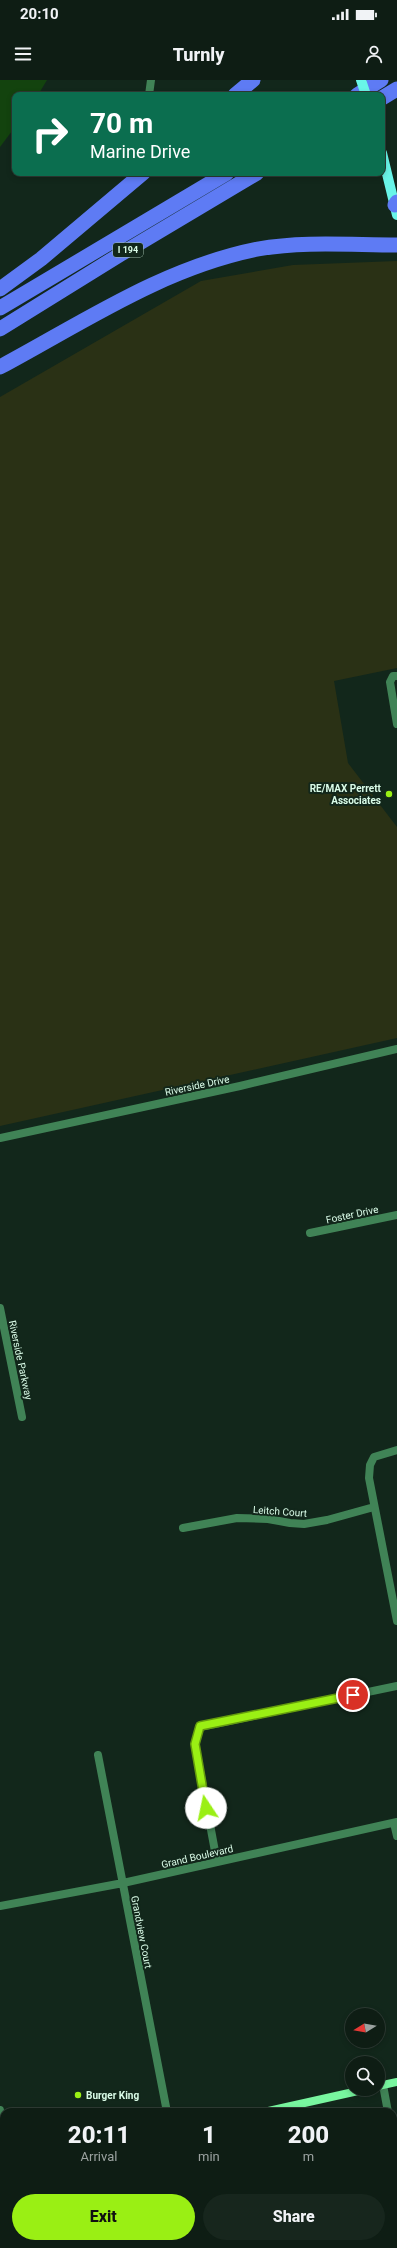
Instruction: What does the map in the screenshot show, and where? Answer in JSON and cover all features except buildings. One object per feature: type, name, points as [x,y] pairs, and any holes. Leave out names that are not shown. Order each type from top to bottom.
[{"type":"highway","points":[[240,92],[254,80]]},
{"type":"highway","points":[[362,92],[381,80]]},
{"type":"highway","points":[[385,96],[397,89]]},
{"type":"highway","points":[[0,289],[41,259],[139,176]]},
{"type":"highway","name":"I 194","points":[[0,308],[222,176]]},
{"type":"highway","name":"I 194","points":[[0,329],[121,254],[252,176]]},
{"type":"highway","points":[[0,368],[101,309],[155,283],[219,258],[259,249],[300,245],[397,245]]},
{"type":"main road","points":[[361,80],[365,92]]},
{"type":"main road","points":[[385,165],[396,207]]},
{"type":"main road","points":[[385,2085],[397,2082]]},
{"type":"main road","points":[[284,2108],[345,2094]]},
{"type":"street","points":[[149,92],[151,80]]},
{"type":"street","points":[[397,676],[393,676],[390,682],[397,724]]},
{"type":"street","name":"Riverside Drive","points":[[0,1138],[240,1086],[397,1049]]},
{"type":"street","name":"Foster Drive","points":[[310,1233],[397,1215]]},
{"type":"street","name":"Riverside Parkway","points":[[0,1308],[22,1417]]},
{"type":"street","points":[[397,1450],[383,1452],[374,1457],[370,1465],[369,1478],[397,1621]]},
{"type":"street","name":"Leitch Court","points":[[183,1528],[237,1518],[268,1519],[290,1524],[304,1524],[327,1520],[374,1507]]},
{"type":"street","points":[[217,1862],[195,1744],[200,1726],[397,1686]]},
{"type":"street","name":"Grandview Court","points":[[98,1755],[166,2108]]},
{"type":"street","points":[[396,1822],[397,1836]]},
{"type":"street","name":"Grand Boulevard","points":[[0,1906],[123,1883],[396,1822]]},
{"type":"street","points":[[383,2096],[387,2108]]},
{"type":"shaded area","points":[[0,80],[47,80],[40,92],[12,92],[12,131],[0,147]]},
{"type":"shaded area","points":[[397,261],[397,668],[334,681],[348,763],[397,827],[397,1038],[0,1126],[0,397],[201,281],[293,265]]},
{"type":"place","name":"RE/MAX Perrett Associates","points":[[389,794]]},
{"type":"place","name":"Burger King","points":[[78,2095]]},
{"type":"route","points":[[206,1808],[195,1744],[200,1726],[353,1695]]}]
